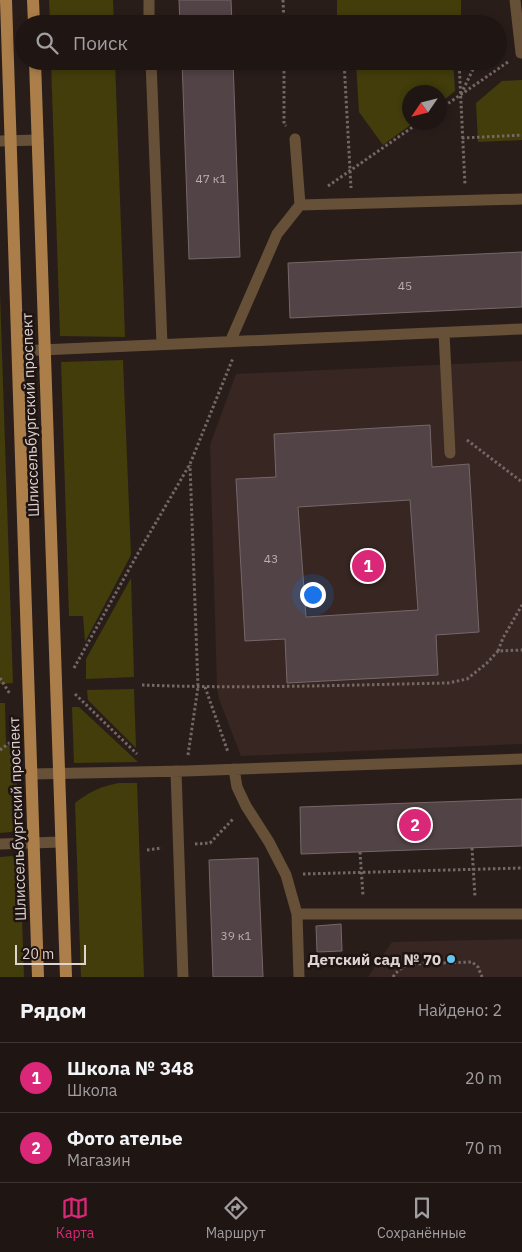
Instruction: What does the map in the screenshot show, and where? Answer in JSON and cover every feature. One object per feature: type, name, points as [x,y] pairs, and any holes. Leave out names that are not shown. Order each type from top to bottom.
[{"type":"main road","name":"Шлиссельбургский проспект","points":[[6,0],[5,141],[18,351],[38,977]]},
{"type":"main road","points":[[33,0],[34,15]]},
{"type":"main road","name":"Шлиссельбургский проспект","points":[[35,70],[66,977]]},
{"type":"lane","points":[[148,0],[149,15]]},
{"type":"lane","points":[[515,0],[521,53]]},
{"type":"lane","points":[[151,70],[162,344]]},
{"type":"lane","points":[[235,342],[277,234],[300,205],[295,138]]},
{"type":"lane","points":[[5,141],[38,140]]},
{"type":"lane","points":[[300,205],[522,199]]},
{"type":"lane","points":[[18,351],[522,329]]},
{"type":"lane","points":[[444,333],[450,453]]},
{"type":"lane","points":[[32,774],[180,771],[522,759]]},
{"type":"lane","points":[[234,769],[237,787],[246,806],[269,842],[286,875],[296,914],[299,977]]},
{"type":"lane","points":[[180,771],[178,846],[183,977]]},
{"type":"lane","points":[[0,844],[61,842]]},
{"type":"lane","points":[[296,914],[522,914]]},
{"type":"path","points":[[284,0],[284,15]]},
{"type":"path","points":[[507,62],[521,53]]},
{"type":"path","points":[[284,70],[284,124],[295,138]]},
{"type":"path","points":[[344,70],[352,204]]},
{"type":"path","points":[[459,70],[465,200]]},
{"type":"path","points":[[460,94],[472,70]]},
{"type":"path","points":[[447,104],[496,70]]},
{"type":"path","points":[[300,205],[409,130]]},
{"type":"path","points":[[462,138],[522,135]]},
{"type":"path","points":[[74,668],[190,464],[235,342]]},
{"type":"path","points":[[448,426],[522,482]]},
{"type":"path","points":[[180,771],[198,687],[190,464]]},
{"type":"path","points":[[142,685],[205,687],[448,683],[467,679],[487,663],[498,651],[503,638],[522,605]]},
{"type":"path","points":[[498,651],[522,650]]},
{"type":"path","points":[[0,678],[10,694]]},
{"type":"path","points":[[205,687],[234,769]]},
{"type":"path","points":[[74,694],[137,755]]},
{"type":"path","points":[[0,750],[12,740]]},
{"type":"path","points":[[147,850],[210,843],[246,806]]},
{"type":"path","points":[[472,848],[475,914]]},
{"type":"path","points":[[360,852],[364,914]]},
{"type":"path","points":[[286,875],[522,868]]},
{"type":"path","points":[[393,977],[403,967],[412,964],[472,962],[478,967],[482,977]]},
{"type":"shaded area","points":[[49,0],[113,0],[114,15],[50,15]]},
{"type":"shaded area","points":[[337,0],[461,0],[461,15],[337,15]]},
{"type":"shaded area","points":[[51,70],[115,70],[125,337],[60,336]]},
{"type":"shaded area","points":[[356,70],[454,70],[455,91],[447,97],[447,85],[402,85],[403,130],[383,145],[359,112]]},
{"type":"shaded area","points":[[522,80],[522,140],[478,142],[476,103],[502,81]]},
{"type":"shaded area","points":[[0,293],[13,683],[0,684]]},
{"type":"shaded area","points":[[123,360],[131,555],[85,642],[83,616],[69,616],[61,362]]},
{"type":"shaded area","points":[[522,361],[522,744],[241,756],[219,699],[217,688],[210,445],[236,374]]},
{"type":"shaded area","points":[[131,578],[134,677],[86,679],[86,659]]},
{"type":"shaded area","points":[[134,689],[136,748],[88,700],[87,690]]},
{"type":"shaded area","points":[[0,703],[5,703],[6,745],[16,745],[18,828],[11,832],[0,833]]},
{"type":"shaded area","points":[[72,707],[79,707],[138,762],[74,763]]},
{"type":"shaded area","points":[[119,783],[137,783],[144,977],[81,977],[75,803],[96,790]]},
{"type":"shaded area","points":[[12,856],[20,859],[24,977],[0,977],[0,857]]},
{"type":"shaded area","name":"Детский сад № 70","points":[[522,939],[522,977],[368,977],[392,942]]},
{"type":"building","points":[[179,0],[231,0],[232,15],[180,15]]},
{"type":"building","points":[[182,70],[233,70],[240,257],[189,259]]},
{"type":"building","points":[[522,252],[522,307],[290,318],[288,263]]},
{"type":"building","points":[[430,425],[432,467],[469,464],[479,632],[436,635],[438,675],[287,683],[285,639],[245,641],[236,479],[276,477],[274,434]],"holes":[[[410,500],[418,610],[306,617],[298,507]]]},
{"type":"building","points":[[522,799],[522,846],[301,854],[300,807]]},
{"type":"building","points":[[258,858],[263,977],[213,977],[209,860]]},
{"type":"building","points":[[341,924],[342,951],[317,952],[316,926]]},
{"type":"place","name":"Школа № 348","points":[[368,566]]},
{"type":"place","name":"Фото ателье","points":[[415,825]]},
{"type":"place","name":"Детский сад № 70","points":[[451,959]]}]
